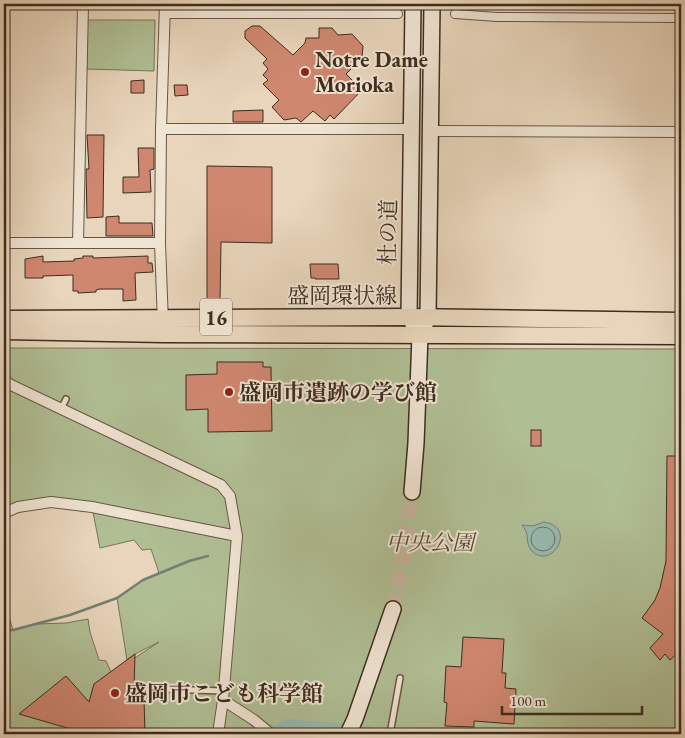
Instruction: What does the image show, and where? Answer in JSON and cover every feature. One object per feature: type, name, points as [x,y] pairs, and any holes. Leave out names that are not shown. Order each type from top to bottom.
[{"type":"main road","name":"杜の道","points":[[409,317],[413,4]]},
{"type":"main road","name":"杜の道","points":[[420,335],[428,318],[432,4]]},
{"type":"main road","name":"盛岡環状線","points":[[4,331],[409,317],[681,321]]},
{"type":"main road","points":[[409,317],[420,335],[417,434],[412,492]]},
{"type":"main road","name":"盛岡環状線","points":[[4,319],[420,335],[681,336]]},
{"type":"main road","points":[[348,734],[355,719],[393,609]]},
{"type":"street","points":[[78,243],[84,4]]},
{"type":"street","points":[[163,326],[160,244],[165,9],[398,14]]},
{"type":"street","points":[[455,14],[497,18],[681,18]]},
{"type":"street","points":[[161,129],[410,129]]},
{"type":"street","points":[[430,131],[681,132]]},
{"type":"street","points":[[4,243],[160,244]]},
{"type":"street","points":[[4,379],[9,384],[221,485],[230,496],[238,536],[224,696],[218,734]]},
{"type":"street","points":[[4,513],[18,507],[51,502],[92,507],[238,536]]},
{"type":"street","points":[[224,696],[270,733]]},
{"type":"lane","points":[[61,409],[66,399]]},
{"type":"lane","points":[[391,732],[400,678]]},
{"type":"lane","points":[[160,689],[224,696]]},
{"type":"green space","points":[[87,20],[155,20],[154,71],[86,69]]},
{"type":"green space","name":"中央公園","points":[[4,348],[681,349],[681,734],[4,734],[4,600],[13,630],[36,624],[66,623],[88,619],[99,660],[106,661],[111,672],[103,679],[159,642],[127,660],[117,598],[143,580],[159,573],[151,549],[142,550],[134,540],[100,548],[92,507],[51,502],[4,513]]},
{"type":"water","points":[[544,522],[554,526],[559,532],[560,539],[558,546],[546,556],[538,555],[531,550],[522,525],[533,526]]},
{"type":"building","points":[[289,4],[345,4],[345,8],[289,8]]},
{"type":"building","name":"Notre Dame Morioka","points":[[252,26],[260,26],[293,55],[305,43],[306,38],[319,38],[319,28],[332,28],[338,35],[352,34],[363,46],[362,58],[346,74],[362,90],[334,119],[330,115],[325,121],[313,111],[301,122],[296,118],[284,120],[272,107],[279,100],[263,84],[268,80],[263,75],[268,69],[263,63],[267,59],[245,38],[245,31]]},
{"type":"building","points":[[144,80],[144,93],[131,93],[131,81]]},
{"type":"building","points":[[174,85],[187,85],[188,95],[175,96]]},
{"type":"building","points":[[263,110],[263,122],[233,122],[233,111]]},
{"type":"building","points":[[87,135],[104,135],[103,217],[87,218],[86,169],[89,169]]},
{"type":"building","points":[[138,148],[154,148],[154,169],[150,170],[151,192],[123,193],[123,177],[139,177]]},
{"type":"building","points":[[207,166],[272,167],[272,243],[221,242],[220,302],[207,301]]},
{"type":"building","points":[[119,216],[119,223],[152,223],[153,236],[106,236],[106,217]]},
{"type":"building","points":[[43,256],[43,262],[74,261],[74,259],[83,258],[83,256],[93,256],[93,258],[148,256],[148,263],[152,263],[153,272],[135,273],[136,300],[123,301],[123,289],[100,289],[96,290],[96,292],[78,293],[78,291],[73,291],[73,275],[25,278],[25,259]]},
{"type":"building","points":[[310,264],[338,264],[339,279],[311,278]]},
{"type":"building","name":"盛岡市遺跡の学び館","points":[[217,362],[263,362],[263,367],[271,367],[272,431],[208,432],[208,409],[186,410],[186,375],[217,374]]},
{"type":"building","points":[[531,430],[541,430],[541,446],[531,446]]},
{"type":"building","points":[[667,456],[681,456],[681,650],[670,660],[665,654],[660,660],[650,648],[663,634],[642,618],[655,600],[660,588],[666,561]]},
{"type":"building","points":[[463,637],[504,639],[502,673],[506,673],[505,688],[516,689],[514,724],[474,721],[474,727],[445,726],[447,703],[444,702],[446,666],[461,667]]},
{"type":"building","name":"盛岡市こども科学館","points":[[135,654],[134,688],[144,699],[145,734],[88,734],[19,714],[66,676],[89,702],[94,684]]},
{"type":"waterway","points":[[4,631],[70,615],[117,598],[143,580],[189,561],[208,556]]},
{"type":"waterway","points":[[275,734],[288,727],[368,734]]},
{"type":"waterway","points":[[677,734],[681,732]]},
{"type":"tunnel","points":[[393,609],[412,492]]},
{"type":"place","name":"Notre Dame Morioka","points":[[305,72]]},
{"type":"place","name":"盛岡市遺跡の学び館","points":[[229,392]]},
{"type":"place","name":"盛岡市こども科学館","points":[[115,693]]}]
